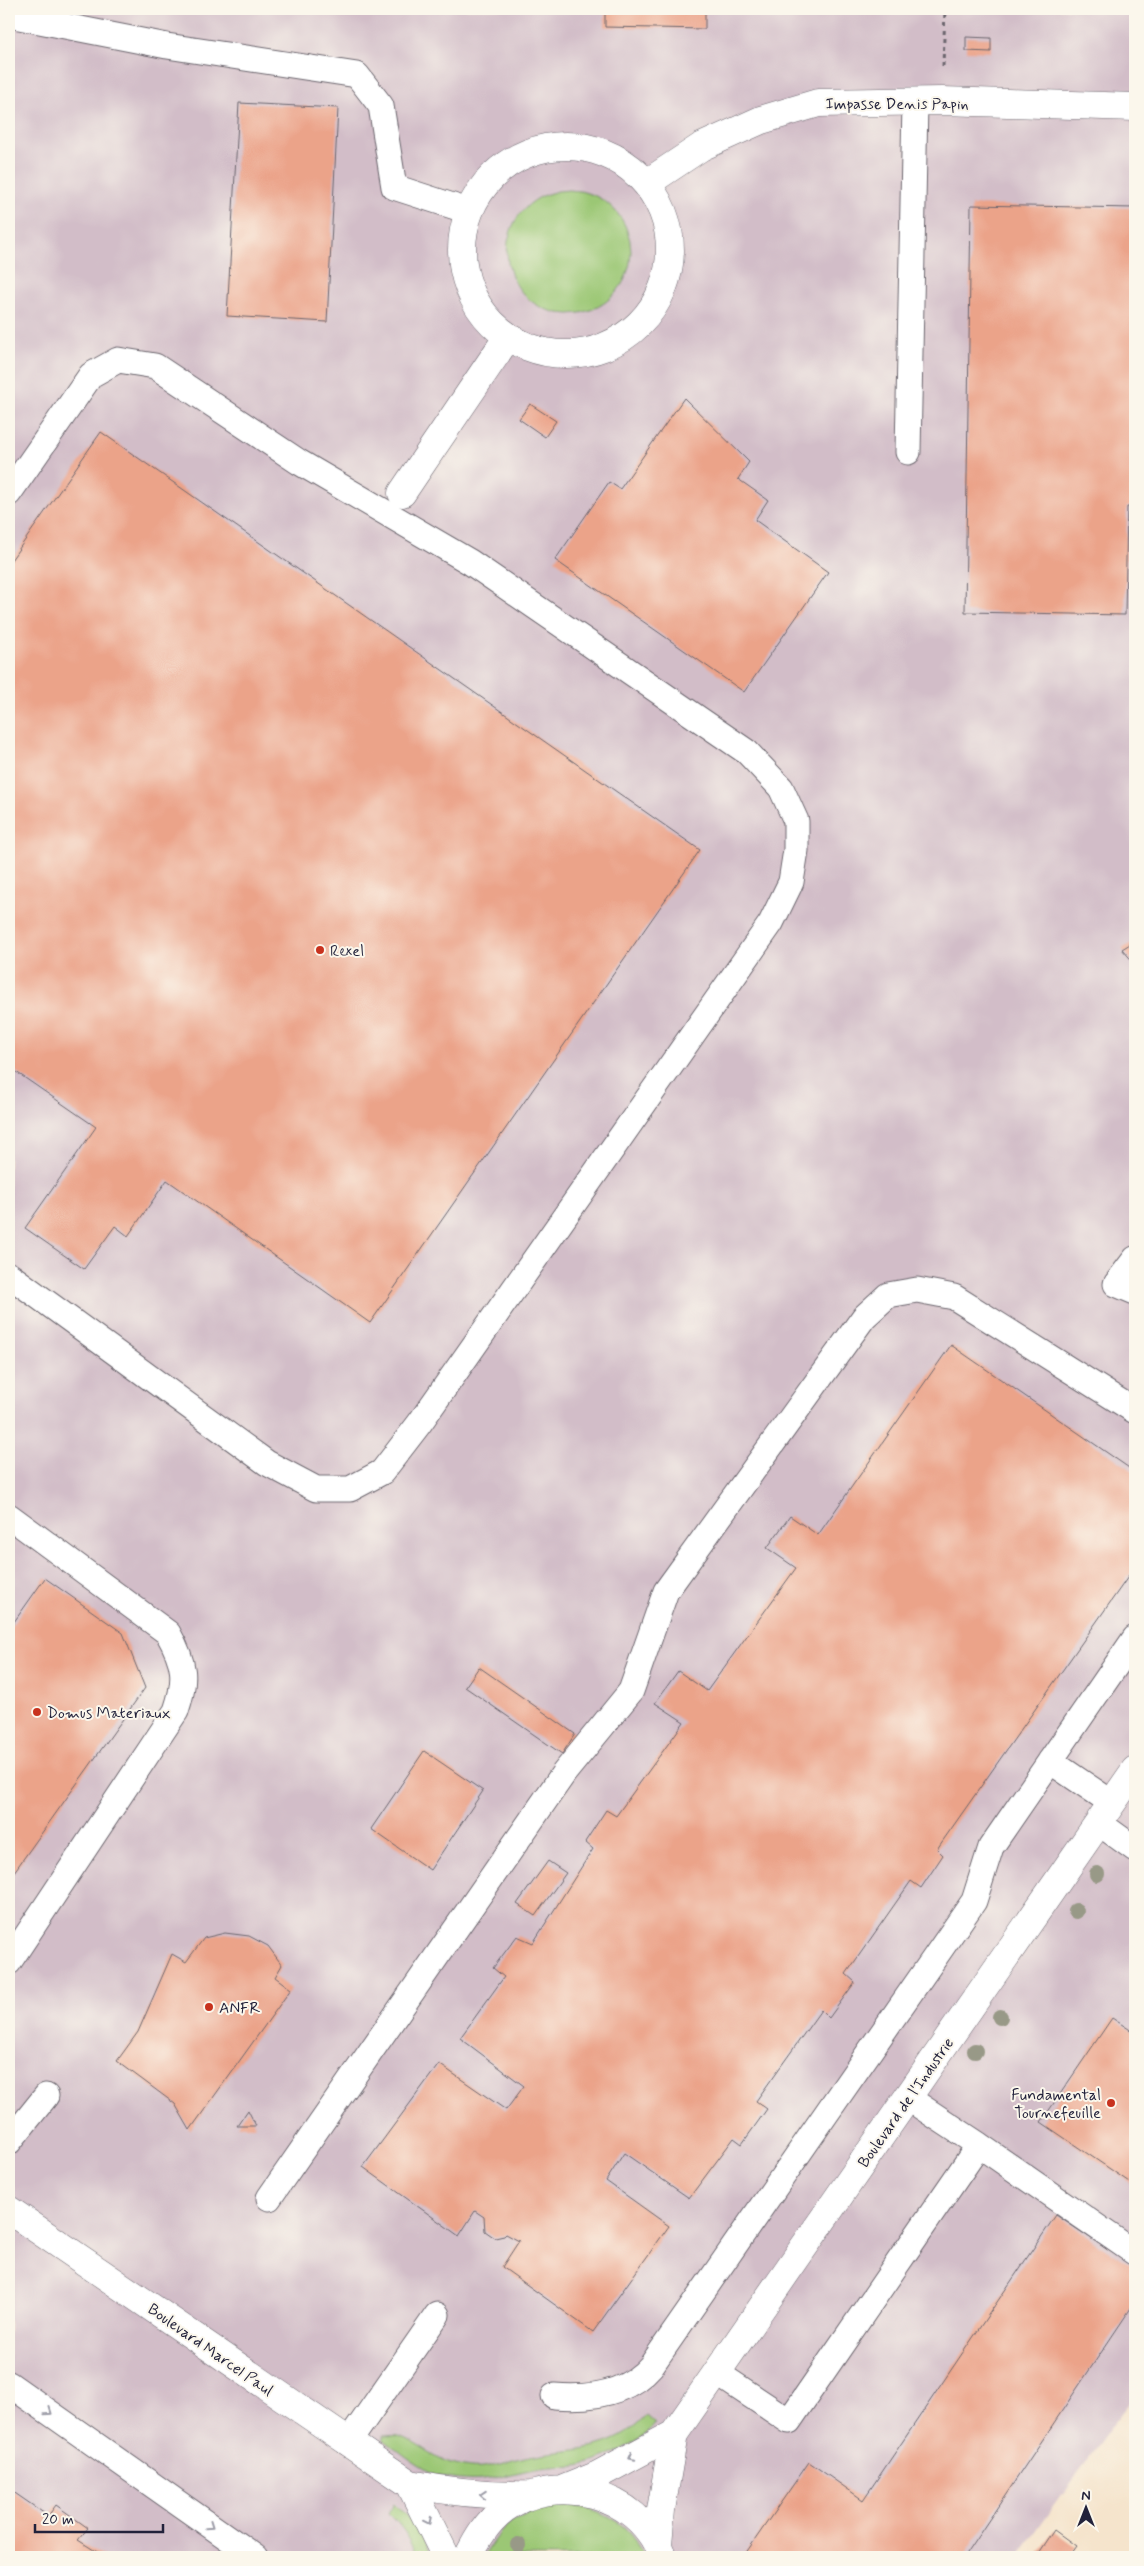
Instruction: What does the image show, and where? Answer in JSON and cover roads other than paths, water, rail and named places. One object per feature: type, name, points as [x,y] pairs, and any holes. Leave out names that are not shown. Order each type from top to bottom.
[{"type":"street","name":"Impasse Denis Papin","points":[[647,183],[701,147],[761,120],[818,103],[915,103],[942,101],[1135,107]]},
{"type":"street","points":[[549,146],[585,147],[619,160],[647,183],[664,212],[671,244],[669,269],[668,277],[654,308],[632,332],[603,349],[570,356],[537,351],[507,338],[482,314],[465,283],[460,247],[468,212],[487,180],[515,158],[549,146]]},
{"type":"street","points":[[395,503],[507,338]]},
{"type":"street","name":"Boulevard de l'Industrie","points":[[661,2551],[661,2510],[674,2434],[1135,1770]]},
{"type":"street","name":"Boulevard Marcel Paul","points":[[10,2209],[410,2484],[473,2494],[532,2495]]},
{"type":"street","name":"Boulevard de l'Industrie","points":[[564,2489],[596,2476],[674,2434]]},
{"type":"street","name":"Boulevard Marcel Paul","points":[[410,2484],[446,2557]]},
{"type":"street","points":[[468,2557],[482,2530],[505,2509],[532,2495],[564,2489],[592,2493],[618,2503],[641,2522],[661,2551]]},
{"type":"lane","points":[[9,15],[168,46],[357,75],[381,106],[394,187],[468,212]]},
{"type":"lane","points":[[908,452],[915,103]]},
{"type":"lane","points":[[9,493],[91,374],[118,360],[155,366],[299,462],[395,503],[470,562],[747,752],[781,788],[796,822],[796,850],[791,882],[772,923],[419,1424],[382,1472],[350,1489],[316,1489],[266,1462],[9,1275]]},
{"type":"lane","points":[[1135,1259],[1116,1284],[1135,1292]]},
{"type":"lane","points":[[268,2198],[564,1773],[631,1691],[666,1591],[864,1317],[888,1294],[917,1290],[954,1297],[1135,1411]]},
{"type":"lane","points":[[9,1516],[168,1633],[179,1652],[184,1672],[182,1692],[176,1711],[9,1962]]},
{"type":"lane","points":[[554,2396],[590,2396],[616,2390],[640,2379],[651,2366],[974,1901],[991,1847],[1135,1638]]},
{"type":"lane","points":[[1050,1761],[1106,1813],[1135,1849]]},
{"type":"lane","points":[[9,2142],[46,2096]]},
{"type":"lane","points":[[908,2098],[1135,2253]]},
{"type":"lane","points":[[717,2373],[789,2421],[979,2145]]},
{"type":"lane","points":[[348,2442],[437,2315]]},
{"type":"lane","points":[[9,2384],[254,2557]]},
{"type":"place","name":"Rexel","points":[[320,950]]},
{"type":"place","name":"Domus Materiaux","points":[[37,1712]]},
{"type":"place","name":"ANFR","points":[[209,2007]]},
{"type":"place","name":"Fundamental Tournefeuille","points":[[1111,2103]]}]
